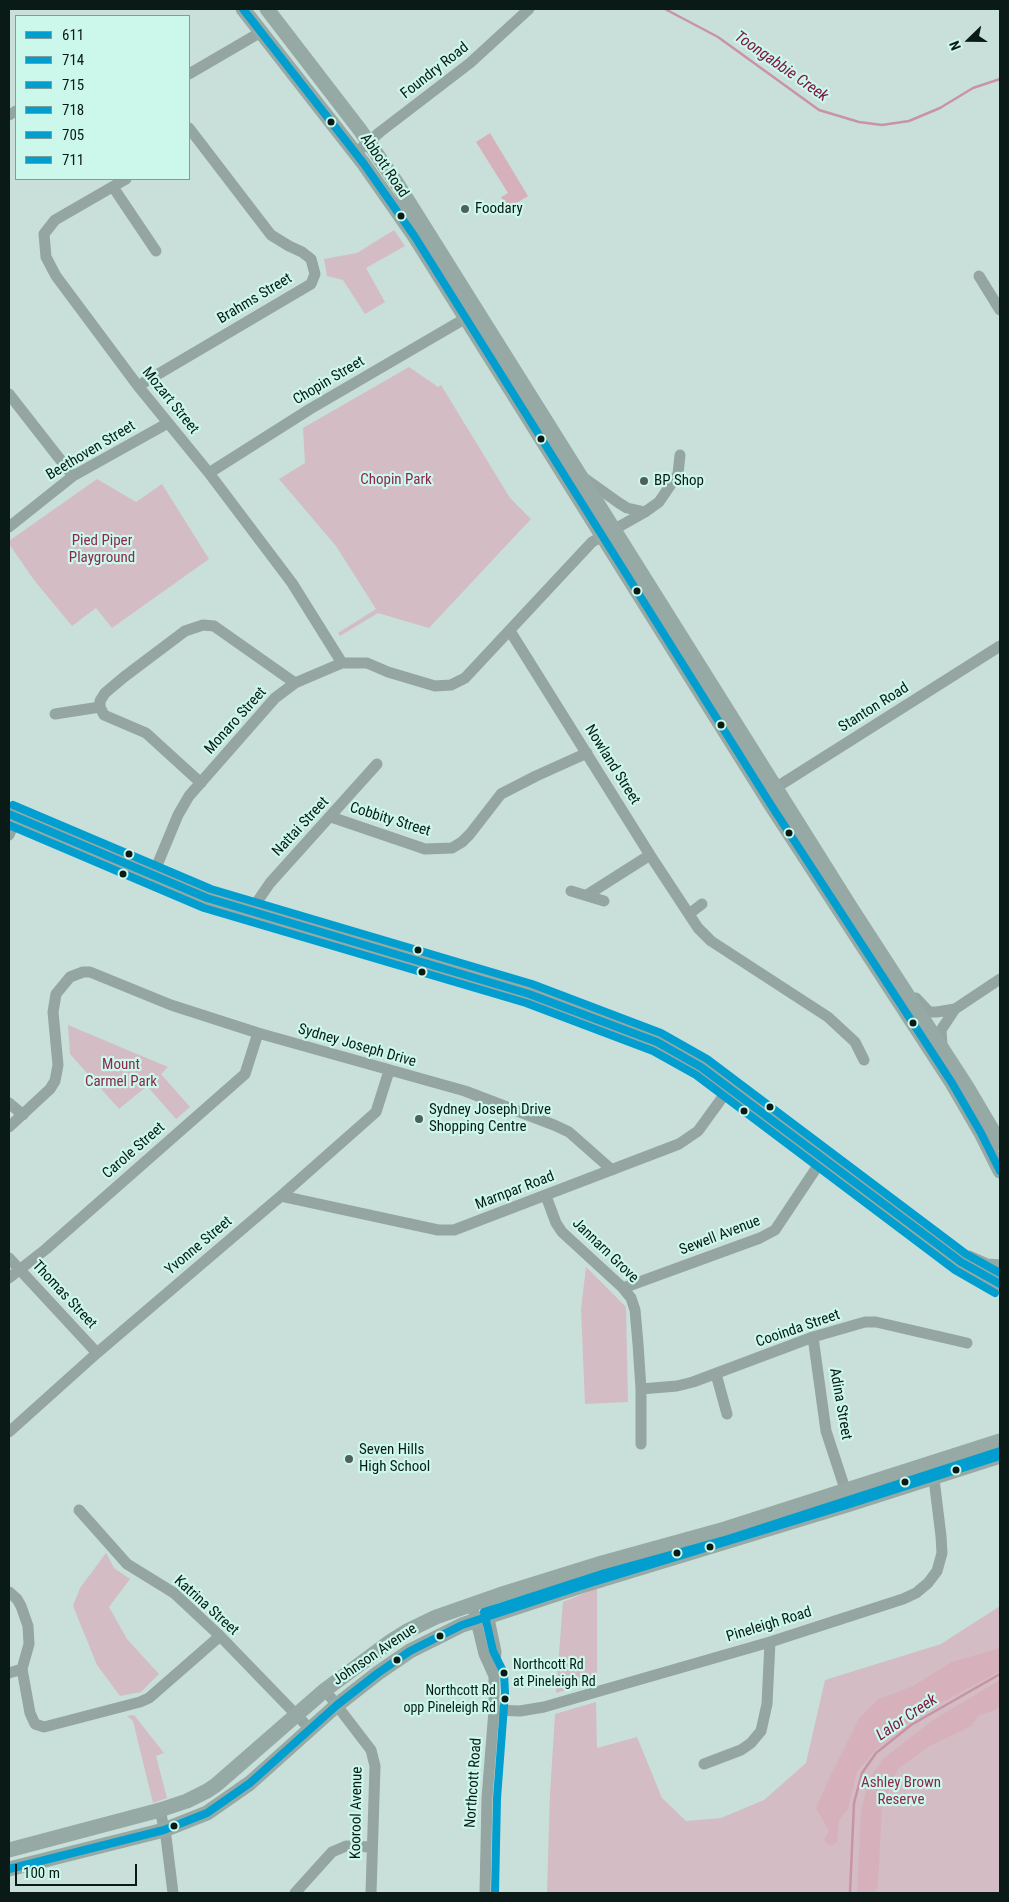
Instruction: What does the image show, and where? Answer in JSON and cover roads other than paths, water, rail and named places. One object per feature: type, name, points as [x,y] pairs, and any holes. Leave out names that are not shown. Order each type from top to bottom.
[{"type":"main road","name":"Abbott Road","points":[[243,9],[356,153],[391,201],[607,532],[952,1083],[981,1133],[1000,1171]]},
{"type":"main road","name":"Abbott Road","points":[[267,9],[369,142],[396,182],[580,477],[607,532]]},
{"type":"main road","name":"Abbott Road","points":[[770,791],[944,1051],[1000,1144]]},
{"type":"main road","points":[[13,816],[208,898],[529,994],[657,1042],[701,1067],[945,1248],[961,1262],[1000,1284]]},
{"type":"main road","points":[[945,1248],[987,1266],[1000,1267]]},
{"type":"main road","name":"Johnson Avenue","points":[[933,1470],[1000,1441]]},
{"type":"main road","name":"Johnson Avenue","points":[[9,1869],[164,1830],[215,1809],[250,1783],[337,1705],[410,1651],[438,1636],[482,1618],[847,1497],[933,1470],[1000,1456]]},
{"type":"main road","name":"Johnson Avenue","points":[[9,1850],[160,1810],[187,1801],[216,1785],[325,1690],[407,1631],[436,1617],[602,1563],[847,1497]]},
{"type":"street","name":"Foundry Road","points":[[356,153],[470,63],[529,9]]},
{"type":"street","points":[[190,73],[261,32]]},
{"type":"street","name":"Brahms Street","points":[[138,386],[311,284],[315,274],[311,259],[271,235],[191,135]]},
{"type":"street","name":"Mozart Street","points":[[124,180],[56,220],[44,234],[46,257],[56,276],[138,386],[209,473],[292,583],[342,663]]},
{"type":"street","points":[[113,187],[156,251]]},
{"type":"street","points":[[979,276],[1000,310]]},
{"type":"street","name":"Chopin Street","points":[[209,473],[310,409],[466,318]]},
{"type":"street","points":[[9,394],[73,476]]},
{"type":"street","name":"Beethoven Street","points":[[9,526],[73,476],[168,423]]},
{"type":"street","name":"Monaro Street","points":[[153,875],[178,815],[189,796],[275,698],[295,684],[342,663],[367,664],[435,686],[451,685],[465,678],[592,542],[645,512],[658,502],[678,474],[680,455]]},
{"type":"street","points":[[580,477],[583,477],[627,508],[645,512]]},
{"type":"street","points":[[201,783],[146,733],[104,715],[100,708],[100,701],[106,693],[185,631],[203,625],[214,626],[295,684]]},
{"type":"street","name":"Nowland Street","points":[[510,631],[650,855],[698,928],[711,941],[828,1017],[855,1042],[864,1060]]},
{"type":"street","name":"Stanton Road","points":[[770,791],[1000,646]]},
{"type":"street","points":[[55,714],[100,708]]},
{"type":"street","name":"Cobbity Street","points":[[331,817],[425,849],[452,848],[470,834],[501,794],[536,776],[587,754]]},
{"type":"street","name":"Nattai Street","points":[[250,912],[270,883],[377,764]]},
{"type":"street","points":[[9,835],[13,816]]},
{"type":"street","points":[[587,896],[650,855]]},
{"type":"street","points":[[571,891],[604,901]]},
{"type":"street","points":[[689,914],[702,904]]},
{"type":"street","points":[[890,969],[906,983],[920,1004],[929,1012],[955,1009]]},
{"type":"street","name":"Sydney Joseph Drive","points":[[23,1115],[50,1089],[55,1081],[58,1065],[54,1003],[56,994],[65,981],[75,974],[90,972],[171,1006],[389,1071],[465,1091],[569,1132],[612,1170]]},
{"type":"street","points":[[944,1051],[940,1037],[941,1030],[955,1009],[1000,978]]},
{"type":"street","name":"Carole Street","points":[[9,1278],[46,1249],[245,1074],[258,1033]]},
{"type":"street","name":"Yvonne Street","points":[[9,1432],[96,1352],[281,1196],[376,1112],[389,1071]]},
{"type":"street","name":"Marnpar Road","points":[[281,1196],[438,1230],[454,1230],[679,1144],[698,1131],[730,1088]]},
{"type":"street","points":[[9,1103],[23,1115],[9,1127]]},
{"type":"street","name":"Sewell Avenue","points":[[622,1288],[760,1238],[775,1230],[823,1158]]},
{"type":"street","name":"Jannarn Grove","points":[[546,1196],[556,1223],[562,1232],[622,1288],[630,1298],[635,1310],[641,1389],[641,1444]]},
{"type":"street","name":"Thomas Street","points":[[9,1258],[96,1352]]},
{"type":"street","name":"Cooinda Street","points":[[641,1389],[678,1386],[716,1374],[813,1337],[865,1322],[876,1322],[967,1343]]},
{"type":"street","name":"Adina Street","points":[[813,1337],[826,1431],[847,1497]]},
{"type":"street","points":[[716,1374],[727,1414]]},
{"type":"street","name":"Pineleigh Road","points":[[494,1710],[520,1711],[544,1707],[770,1642],[903,1599],[916,1593],[928,1583],[936,1571],[942,1553],[933,1470]]},
{"type":"street","name":"Katrina Street","points":[[79,1510],[127,1564],[174,1593],[220,1636],[310,1729]]},
{"type":"street","points":[[9,1592],[17,1599],[21,1606],[28,1626],[29,1644],[22,1669],[30,1713],[35,1724],[44,1728],[149,1698],[220,1636]]},
{"type":"street","name":"Northcott Road","points":[[478,1602],[482,1618],[484,1654],[494,1675],[485,1893]]},
{"type":"street","points":[[704,1764],[741,1750],[761,1732],[767,1704],[770,1642]]},
{"type":"street","points":[[9,1673],[22,1669]]},
{"type":"street","name":"Koorool Avenue","points":[[325,1690],[371,1750],[375,1766],[371,1893]]},
{"type":"street","points":[[160,1810],[173,1893]]},
{"type":"street","points":[[295,1893],[332,1852],[346,1846],[371,1847]]},
{"type":"waterway","name":"Toongabbie Creek","points":[[665,9],[718,37],[819,110],[859,122],[882,125],[909,121],[940,108],[973,88],[1000,79]]},
{"type":"waterway","name":"Lalor Creek","points":[[850,1893],[854,1803],[862,1773],[876,1753],[911,1725],[1000,1674]]},
{"type":"place","name":"Foodary","points":[[465,209]]},
{"type":"place","name":"BP Shop","points":[[644,481]]},
{"type":"place","name":"Sydney Joseph Drive Shopping Centre","points":[[419,1119]]},
{"type":"place","name":"Seven Hills High School","points":[[349,1459]]},
{"type":"place","name":"Northcott Rd at Pineleigh Rd","points":[[504,1673]]},
{"type":"place","name":"Northcott Rd opp Pineleigh Rd","points":[[505,1699]]},
{"type":"park label","name":"Chopin Park","points":[[396,480]]},
{"type":"park label","name":"Pied Piper Playground","points":[[102,550]]},
{"type":"park label","name":"Mount Carmel Park","points":[[121,1074]]},
{"type":"park label","name":"Ashley Brown Reserve","points":[[901,1792]]}]
